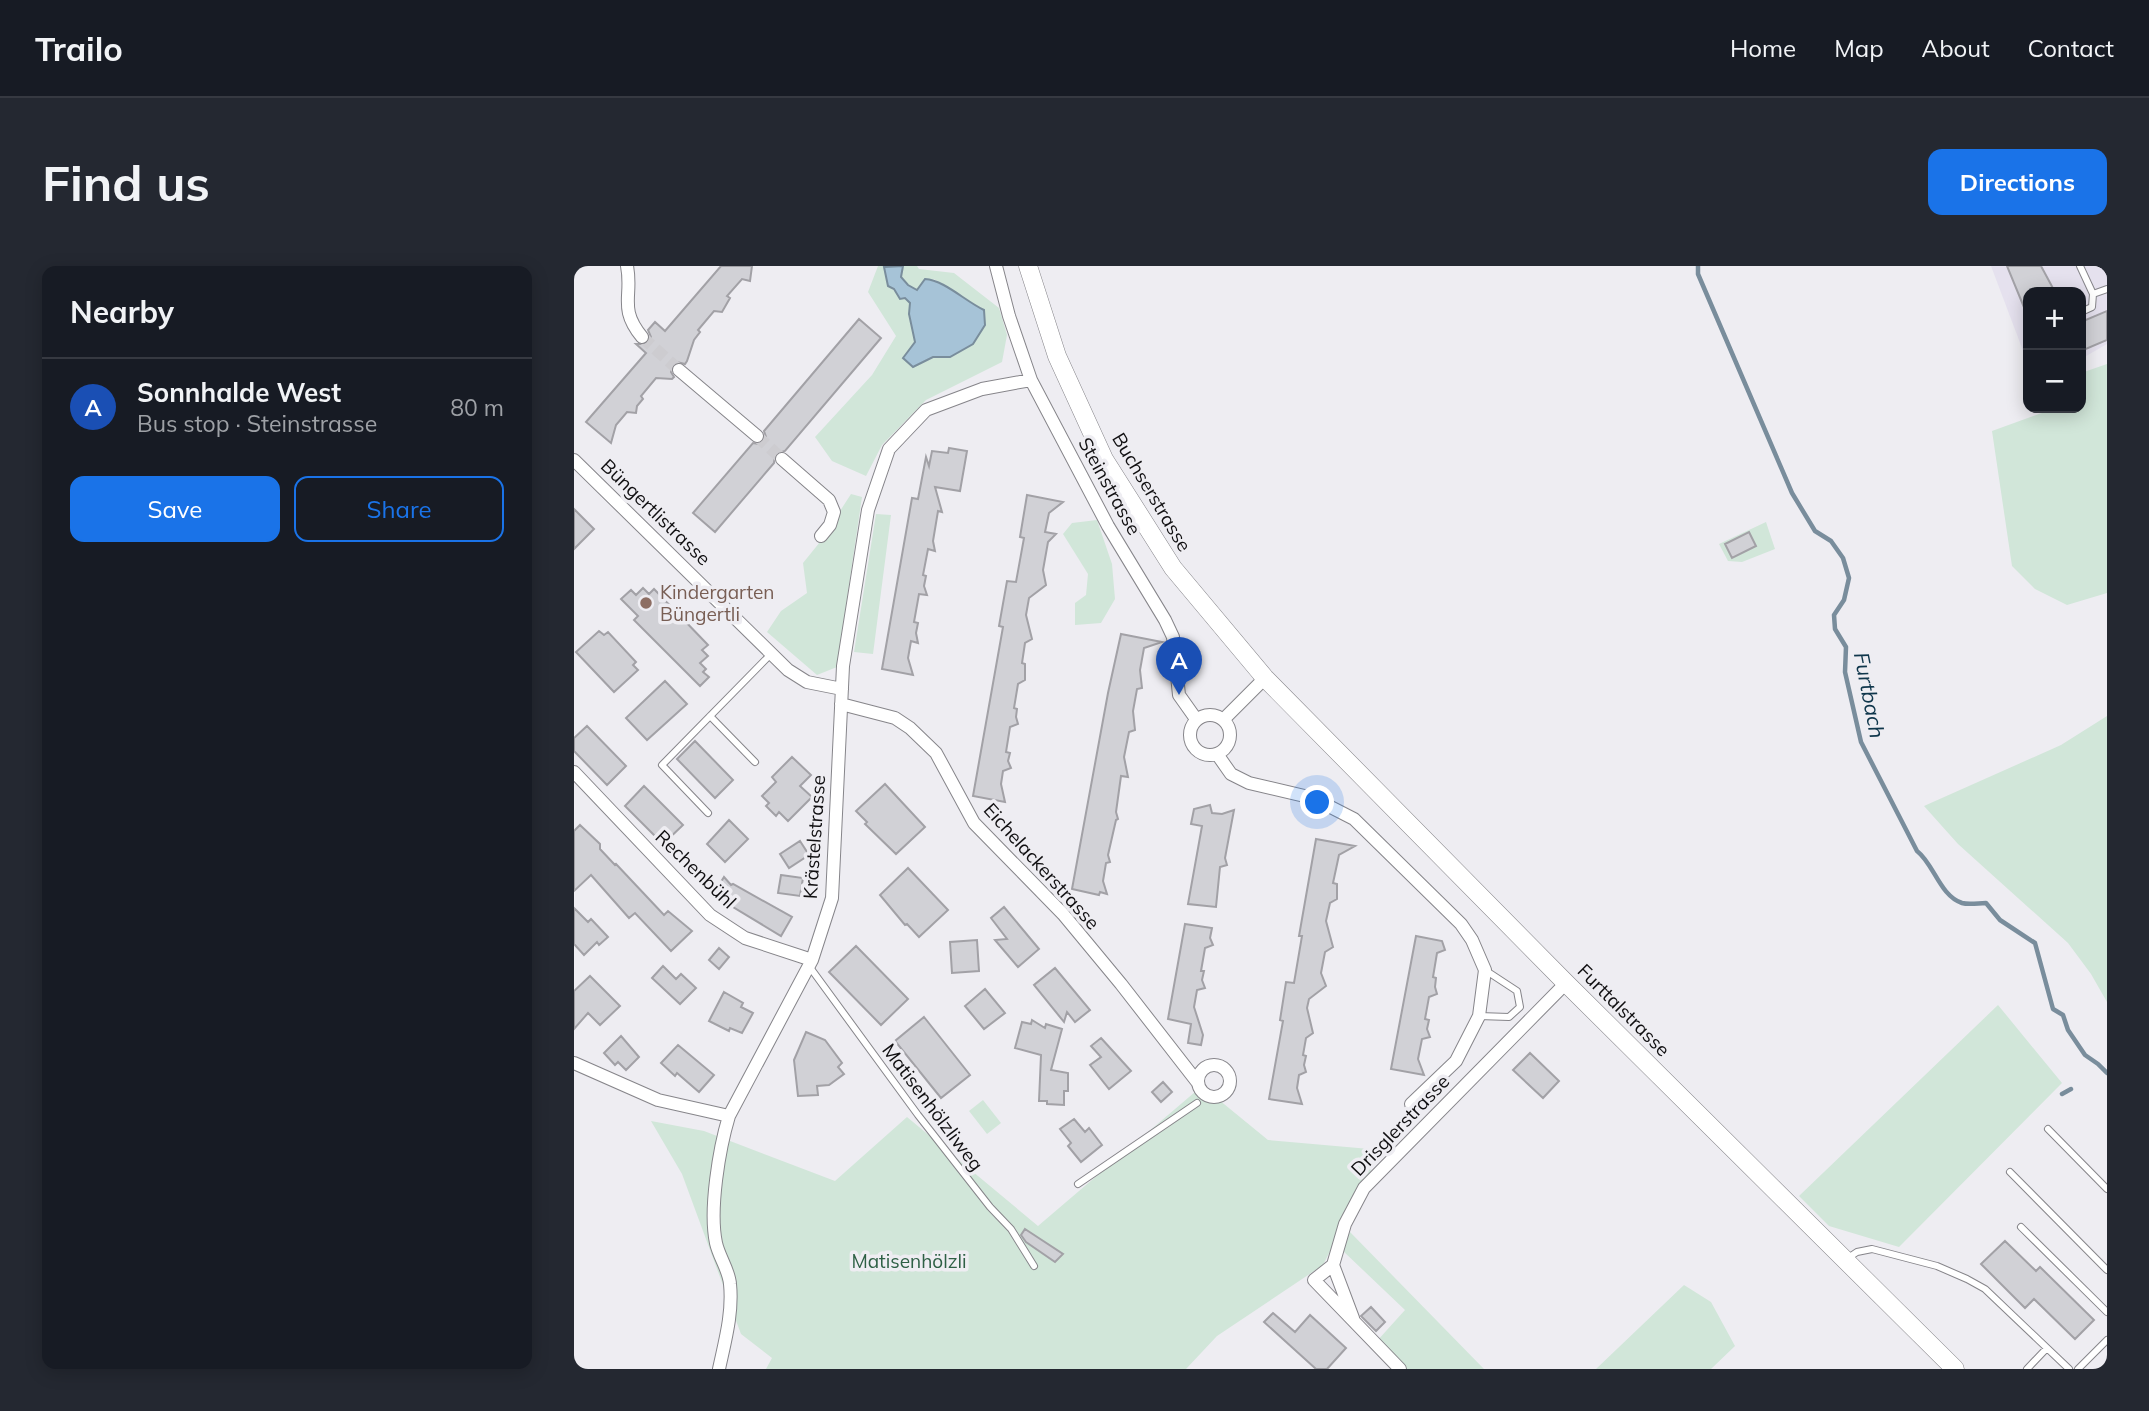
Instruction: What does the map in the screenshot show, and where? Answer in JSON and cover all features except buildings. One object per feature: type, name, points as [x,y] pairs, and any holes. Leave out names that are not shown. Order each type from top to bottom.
[{"type":"main road","name":"Buchserstrasse","points":[[1028,266],[1057,356],[1104,459],[1173,568],[1265,678]]},
{"type":"main road","name":"Furttalstrasse","points":[[1265,678],[1566,983],[1955,1369]]},
{"type":"street","points":[[627,266],[626,302],[629,317],[642,337]]},
{"type":"street","name":"Steinstrasse","points":[[996,266],[1009,316],[1031,380],[1108,526],[1173,637],[1179,695],[1196,719],[1189,732],[1192,746],[1203,754],[1217,754],[1230,774],[1249,783],[1313,797],[1354,818],[1461,924],[1472,940],[1485,970]]},
{"type":"street","points":[[679,370],[757,436]]},
{"type":"street","name":"Krästelstrasse","points":[[719,1369],[730,1318],[730,1281],[716,1246],[712,1220],[724,1133],[729,1116],[810,963],[832,898],[842,689],[848,630],[868,510],[889,449],[926,410],[982,389],[1031,380]]},
{"type":"street","points":[[782,459],[829,500],[834,512],[830,525],[821,537]]},
{"type":"street","name":"Büngertlistrasse","points":[[574,460],[788,670],[807,682],[842,689]]},
{"type":"street","points":[[1224,719],[1265,678]]},
{"type":"street","name":"Eichelackerstrasse","points":[[841,704],[895,718],[910,728],[936,754],[974,822],[1063,914],[1198,1083]]},
{"type":"street","points":[[1196,719],[1210,714],[1224,719],[1230,730],[1229,741],[1217,754]]},
{"type":"street","name":"Rechenbühl","points":[[574,772],[710,915],[745,938],[810,963]]},
{"type":"street","points":[[1411,1104],[1456,1061],[1479,1016],[1485,970]]},
{"type":"street","name":"Drisglerstrasse","points":[[1400,1369],[1314,1280],[1333,1265],[1345,1224],[1364,1188],[1566,983]]},
{"type":"street","points":[[574,1063],[658,1100],[729,1116]]},
{"type":"street","points":[[1333,1265],[1354,1322]]},
{"type":"lane","points":[[2080,266],[2093,294],[2092,307],[2086,310]]},
{"type":"lane","points":[[2093,294],[2107,289]]},
{"type":"lane","points":[[708,813],[662,765],[771,654]]},
{"type":"lane","points":[[710,716],[755,762]]},
{"type":"lane","name":"Matisenhölzliweg","points":[[810,963],[918,1115],[990,1207],[1011,1229],[1034,1266]]},
{"type":"lane","points":[[1479,1016],[1509,1017],[1520,1007],[1517,991],[1485,970]]},
{"type":"lane","points":[[1078,1184],[1197,1103]]},
{"type":"lane","points":[[2048,1129],[2107,1189]]},
{"type":"lane","points":[[2010,1172],[2107,1270]]},
{"type":"lane","points":[[2021,1227],[2107,1312]]},
{"type":"lane","points":[[1846,1260],[1857,1252],[1872,1249],[1937,1266],[1986,1289],[2069,1369]]},
{"type":"lane","points":[[2078,1369],[2107,1340]]},
{"type":"lane","points":[[2027,1369],[2047,1348]]},
{"type":"shaded area","points":[[1991,266],[2107,266],[2107,344],[2086,356],[2086,287],[2023,287],[2023,351]]},
{"type":"green space","points":[[878,266],[885,266],[888,286],[910,303],[909,314],[915,342],[933,357],[950,357],[973,344],[985,325],[983,309],[967,302],[934,279],[917,290],[901,277],[903,266],[954,273],[999,308],[1007,335],[1002,362],[926,400],[882,445],[866,476],[832,461],[815,437],[872,375],[896,336],[868,292]]},
{"type":"green space","points":[[2107,364],[2107,593],[2067,605],[2035,589],[2012,566],[1992,431],[2042,413],[2086,413],[2086,371]]},
{"type":"green space","points":[[851,494],[862,497],[837,667],[817,675],[767,632],[781,611],[807,593],[803,563]]},
{"type":"green space","points":[[876,514],[891,515],[873,654],[854,652]]},
{"type":"green space","points":[[1097,520],[1112,564],[1115,599],[1101,623],[1075,625],[1075,603],[1086,595],[1088,574],[1063,534],[1072,523]]},
{"type":"green space","points":[[1766,522],[1775,549],[1742,562],[1728,561],[1719,544]]},
{"type":"green space","points":[[2107,716],[2107,1002],[2068,943],[1958,844],[1924,806],[2061,745]]},
{"type":"green space","points":[[1998,1005],[2062,1083],[1899,1247],[1829,1226],[1799,1196]]},
{"type":"green space","name":"Matisenhölzli","points":[[1202,1086],[1268,1140],[1381,1150],[1323,1265],[1217,1336],[1186,1369],[766,1369],[772,1358],[741,1334],[682,1174],[651,1121],[704,1131],[835,1181],[907,1117],[1038,1226]]},
{"type":"green space","points":[[983,1100],[1001,1123],[987,1134],[969,1111]]},
{"type":"green space","points":[[1350,1232],[1484,1369],[1404,1369],[1377,1341],[1405,1310],[1342,1250]]},
{"type":"green space","points":[[1684,1285],[1711,1302],[1735,1346],[1711,1369],[1596,1369]]},
{"type":"water","points":[[903,266],[901,277],[917,290],[925,279],[932,280],[984,310],[985,325],[973,344],[950,357],[933,357],[913,367],[903,358],[915,342],[909,314],[910,303],[905,298],[900,299],[894,289],[888,286],[884,267]]},
{"type":"waterway","name":"Furtbach","points":[[1698,266],[1698,274],[1792,493],[1815,531],[1831,541],[1843,558],[1849,578],[1844,600],[1834,615],[1835,629],[1846,647],[1845,672],[1861,742],[1917,851],[1948,894],[1962,903],[1986,903],[2000,920],[2035,943],[2053,1009],[2063,1015],[2068,1030],[2085,1055],[2107,1073]]},
{"type":"waterway","points":[[2062,1094],[2071,1089]]},
{"type":"tunnel","points":[[642,337],[679,370]]},
{"type":"tunnel","points":[[757,436],[782,459]]},
{"type":"place","name":"Kindergarten Büngertli","points":[[646,603]]},
{"type":"place","name":"Sonnhalde West","points":[[1179,695]]}]
